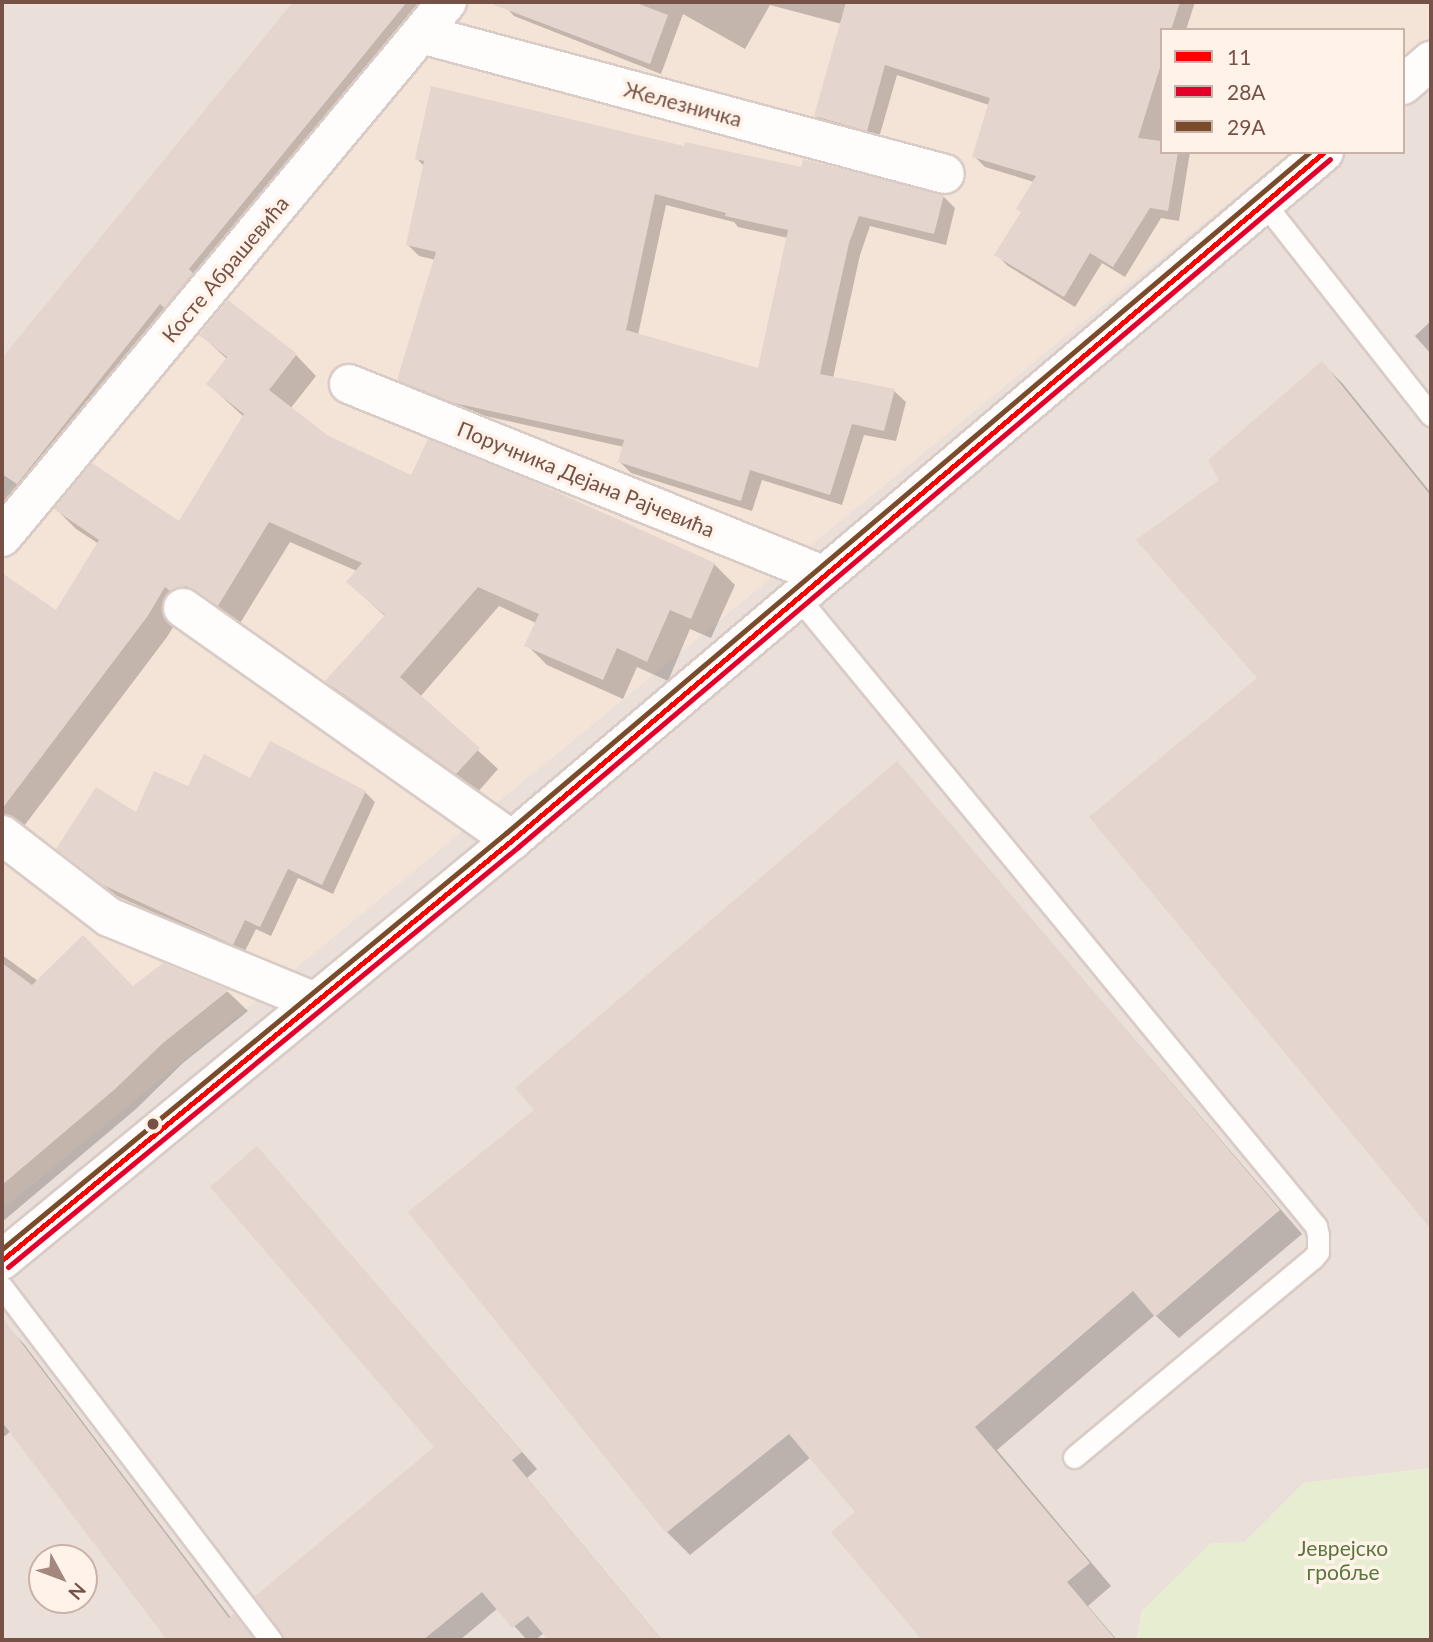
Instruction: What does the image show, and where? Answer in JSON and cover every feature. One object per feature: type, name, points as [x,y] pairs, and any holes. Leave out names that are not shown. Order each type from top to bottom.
[{"type":"street","name":"Косте Абрашевића","points":[[2,537],[447,2]]},
{"type":"street","name":"Железничка","points":[[421,34],[945,174]]},
{"type":"street","points":[[1405,83],[1431,61]]},
{"type":"street","points":[[2,1260],[313,1001],[512,840],[1322,154]]},
{"type":"street","name":"Поручника Дејана Рајчевића","points":[[349,384],[810,586]]},
{"type":"street","points":[[183,608],[512,840]]},
{"type":"street","points":[[2,835],[109,917],[313,1001]]},
{"type":"lane","points":[[1264,203],[1431,415]]},
{"type":"lane","points":[[810,586],[1316,1226],[1318,1252],[1313,1258],[1074,1457]]},
{"type":"lane","points":[[2,1287],[271,1640]]},
{"type":"shaded area","points":[[2,2],[407,2],[2,498]]},
{"type":"shaded area","points":[[407,2],[1431,2],[1431,37],[1405,58],[1405,28],[1160,28],[1160,154],[1288,154],[2,1209],[2,498]]},
{"type":"shaded area","points":[[1431,37],[1431,1468],[1304,1483],[1245,1542],[1142,1610],[1137,1640],[2,1640],[2,1209],[1288,154],[1405,154],[1405,58]]},
{"type":"green space","name":"Јеврејско гробље","points":[[1431,1468],[1431,1640],[1137,1640],[1142,1611],[1211,1543],[1245,1542],[1304,1483]]},
{"type":"building","points":[[293,2],[407,2],[189,269],[193,273],[164,308],[160,304],[17,484],[2,474],[2,358]]},
{"type":"building","points":[[495,2],[634,2],[668,15],[650,64],[494,5]]},
{"type":"building","points":[[846,2],[1180,2],[1172,28],[1160,28],[1160,67],[1138,138],[1160,141],[1160,154],[1178,154],[1168,211],[1150,208],[1113,267],[1090,253],[1064,297],[994,255],[1021,212],[1016,209],[1036,176],[972,157],[990,98],[885,65],[867,131],[814,116]]},
{"type":"building","points":[[431,86],[684,146],[685,142],[801,167],[803,159],[944,195],[934,234],[859,216],[849,243],[820,374],[895,389],[884,431],[852,424],[830,495],[750,470],[741,501],[618,462],[624,440],[454,403],[397,380],[436,252],[406,245],[424,161],[415,159]],"holes":[[[655,194],[726,213],[725,216],[788,230],[758,368],[626,330]]]},
{"type":"building","points":[[228,300],[297,354],[269,390],[327,435],[411,475],[428,439],[532,481],[715,563],[691,619],[670,610],[647,662],[617,648],[603,680],[524,646],[539,614],[478,587],[400,677],[480,748],[456,774],[325,681],[385,615],[346,582],[362,563],[269,522],[218,606],[186,586],[170,591],[165,587],[147,617],[2,809],[2,573],[56,610],[99,540],[54,509],[92,463],[179,521],[244,414],[206,384],[227,357],[199,335]]},
{"type":"building","points":[[1322,361],[1431,496],[1431,1229],[1089,817],[1257,678],[1136,540],[1219,480],[1208,460]]},
{"type":"building","points":[[270,741],[366,791],[322,885],[288,869],[260,927],[245,920],[233,945],[105,886],[56,849],[96,787],[136,812],[154,771],[188,786],[204,754],[250,778]]},
{"type":"building","points":[[897,761],[1280,1210],[1155,1317],[1133,1291],[975,1427],[1090,1563],[1067,1582],[1116,1640],[922,1640],[831,1532],[855,1512],[789,1434],[666,1533],[408,1212],[534,1110],[515,1088]]},
{"type":"building","points":[[83,935],[133,986],[163,963],[229,990],[163,1043],[115,1089],[2,1185],[2,963],[32,985]]},
{"type":"building","points":[[257,1146],[522,1452],[512,1460],[662,1640],[548,1640],[528,1616],[512,1628],[482,1592],[423,1640],[284,1640],[281,1632],[254,1597],[434,1447],[210,1187]]},
{"type":"building","points":[[2,1317],[229,1618],[234,1613],[255,1640],[167,1640],[98,1549],[98,1544],[94,1544],[2,1422]]},
{"type":"transit line","name":"29А","points":[[2,1249],[506,833],[1308,154]]},
{"type":"transit line","name":"11","points":[[2,1260],[512,840],[1322,154]]},
{"type":"transit line","name":"28А","points":[[8,1267],[518,847],[1330,159]]}]
